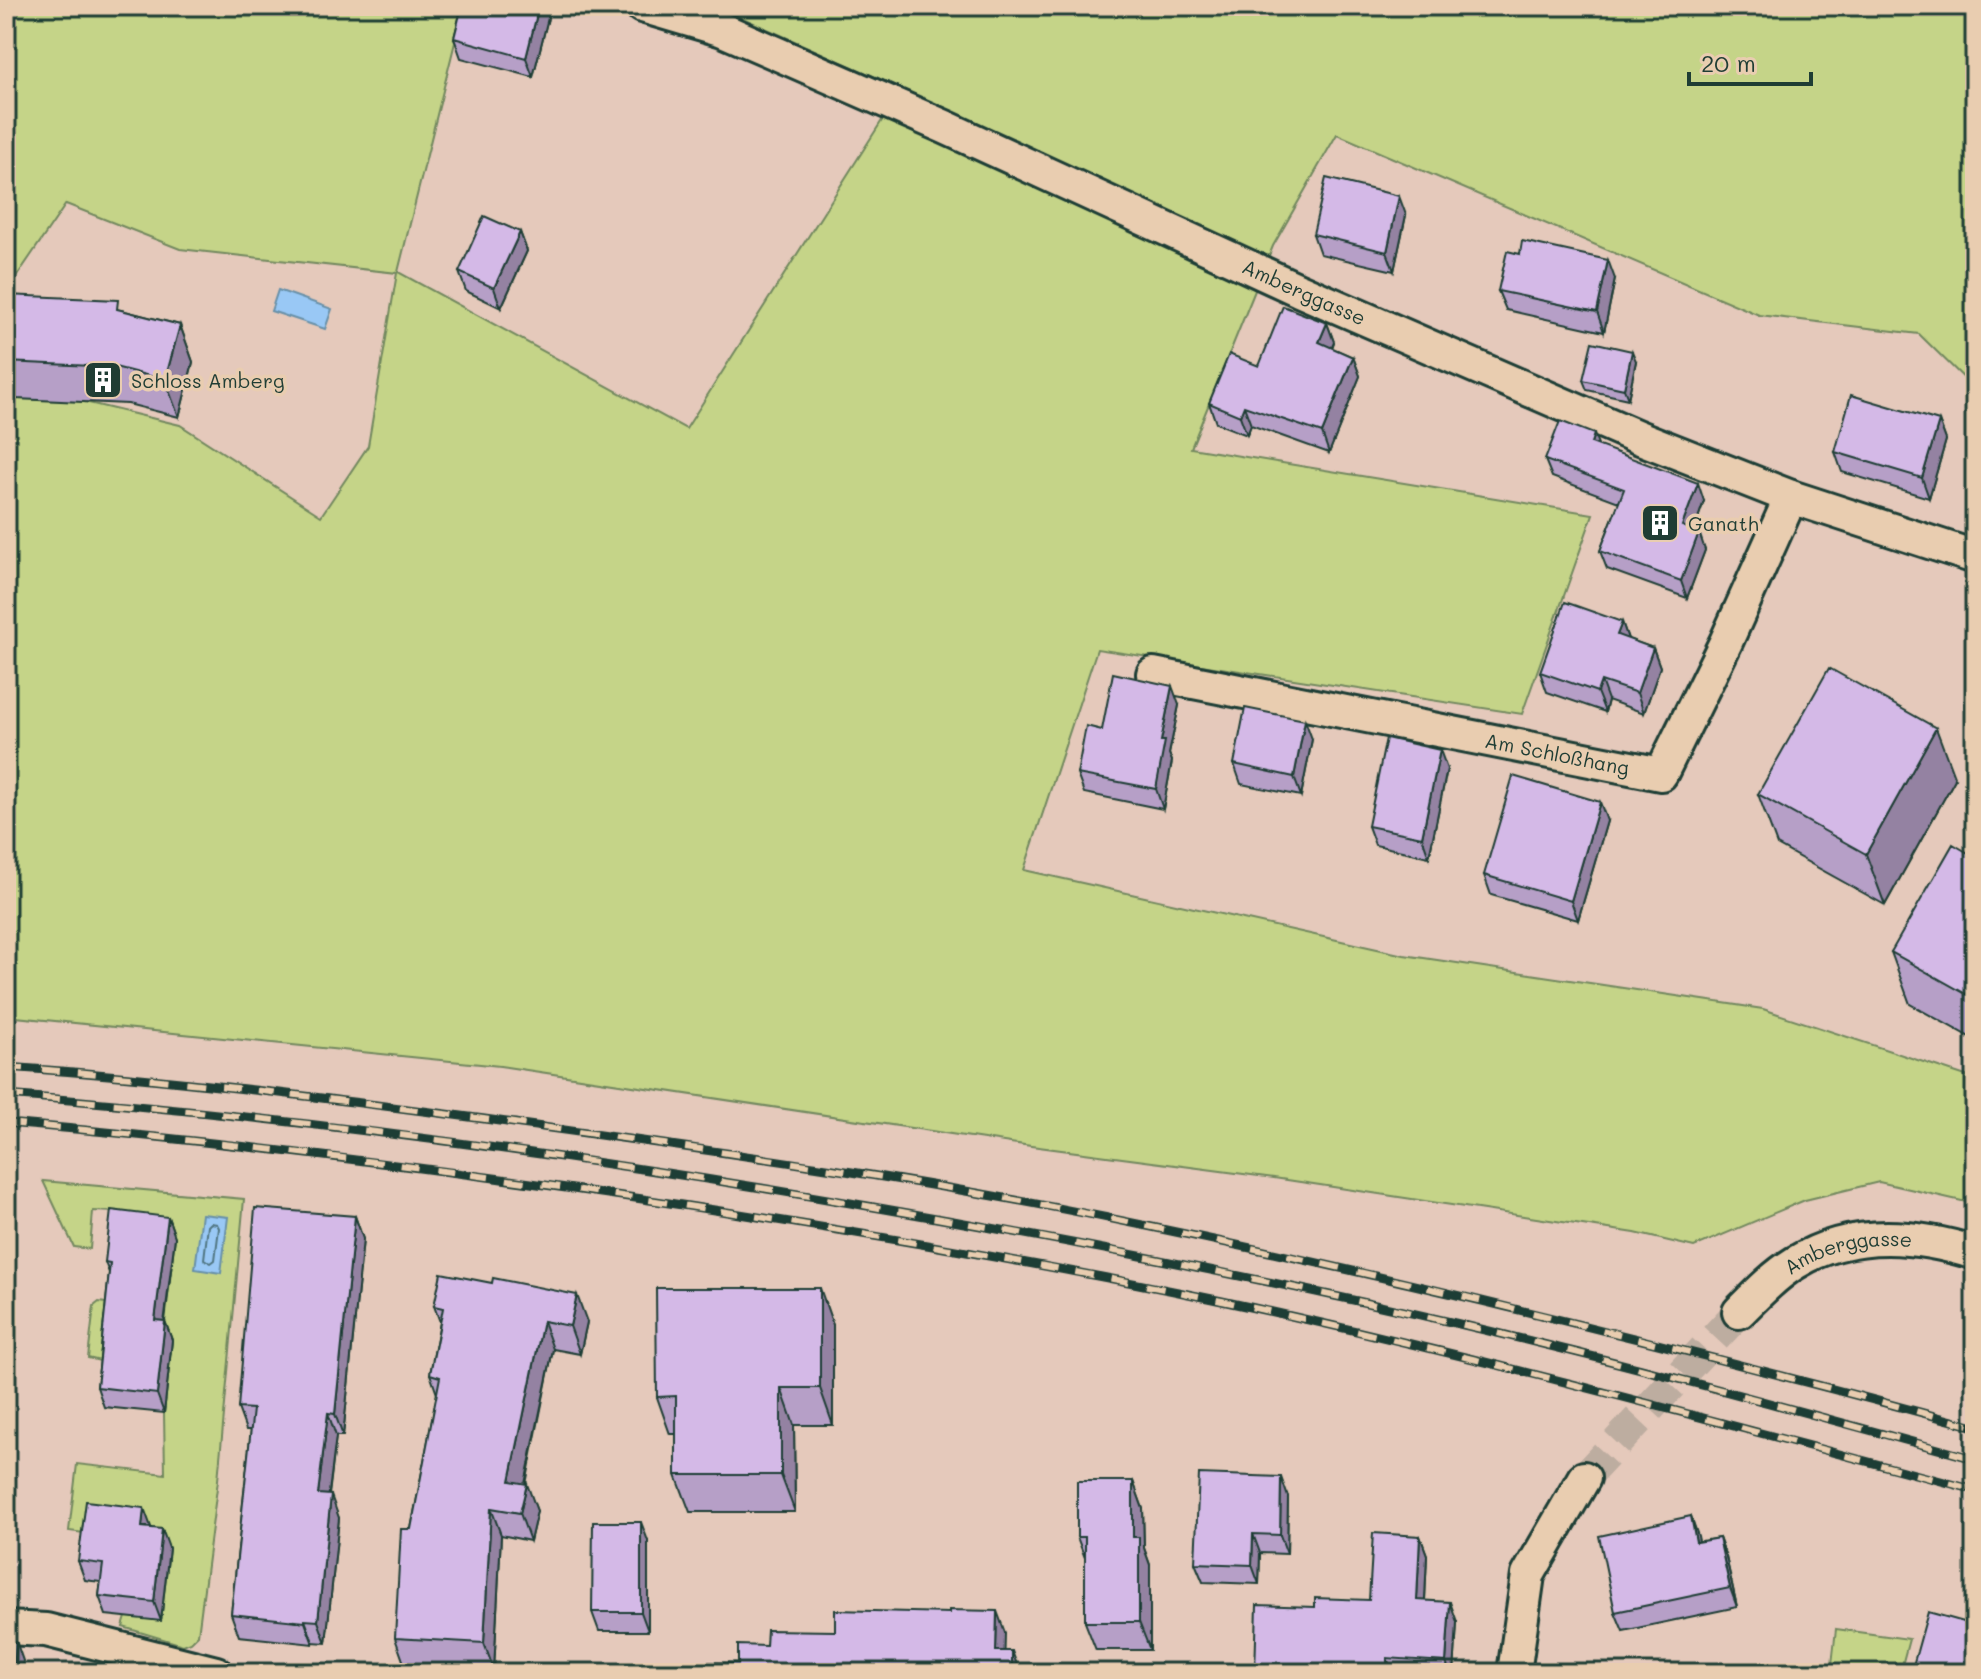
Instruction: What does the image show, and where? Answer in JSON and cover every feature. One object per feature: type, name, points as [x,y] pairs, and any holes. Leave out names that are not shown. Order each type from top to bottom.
[{"type":"street","name":"Amberggasse","points":[[642,6],[723,30],[945,127],[1299,290],[1638,437],[1791,497],[1975,557]]},
{"type":"street","name":"Am Schloßhang","points":[[1153,674],[1661,774],[1726,642],[1791,497]]},
{"type":"street","name":"Amberggasse","points":[[1739,1312],[1794,1264],[1828,1246],[1869,1238],[1916,1239],[1975,1253]]},
{"type":"street","points":[[1514,1673],[1528,1575],[1584,1478]]},
{"type":"street","points":[[6,1628],[46,1630],[216,1673]]},
{"type":"green space","points":[[6,6],[464,6],[398,272],[686,429],[902,89],[745,19],[691,6],[1975,6],[1975,389],[1919,334],[1759,315],[1337,134],[1273,246],[1191,448],[1593,514],[1522,714],[1097,649],[1024,870],[1404,955],[1763,1009],[1975,1079],[1975,1204],[1879,1182],[1805,1200],[1694,1247],[1635,1233],[1274,1178],[1031,1146],[500,1066],[6,1016],[6,383],[180,425],[321,516],[368,446],[397,273],[180,249],[66,204],[6,292]]},
{"type":"green space","points":[[43,1181],[244,1199],[218,1480],[198,1635],[183,1645],[123,1627],[126,1617],[91,1534],[69,1531],[77,1464],[165,1474],[164,1413],[108,1363],[88,1358],[94,1306],[99,1302],[130,1306],[117,1212],[93,1211],[90,1249],[74,1247]]},
{"type":"green space","points":[[1836,1629],[1909,1639],[1900,1673],[1831,1673]]},
{"type":"water","points":[[278,290],[332,309],[325,329],[271,311]]},
{"type":"water","points":[[202,1214],[228,1217],[221,1273],[195,1269]]},
{"type":"building","points":[[462,6],[539,6],[526,58],[454,38]]},
{"type":"building","points":[[1326,178],[1399,196],[1387,252],[1313,234]]},
{"type":"building","points":[[484,216],[520,232],[494,288],[459,272]]},
{"type":"building","points":[[1522,241],[1608,260],[1597,312],[1498,291],[1507,251],[1520,254]]},
{"type":"building","points":[[6,295],[118,300],[117,309],[180,325],[165,380],[115,367],[6,362]]},
{"type":"building","points":[[1283,306],[1327,323],[1319,342],[1353,357],[1322,433],[1244,406],[1240,416],[1209,403],[1229,354],[1259,366]]},
{"type":"building","points":[[1592,342],[1632,351],[1624,389],[1583,380]]},
{"type":"building","points":[[1851,395],[1939,421],[1922,478],[1835,452]]},
{"type":"building","points":[[1560,421],[1594,434],[1591,443],[1698,483],[1682,526],[1699,532],[1681,581],[1600,551],[1624,489],[1545,460]]},
{"type":"building","points":[[1565,602],[1622,622],[1617,635],[1653,648],[1637,693],[1601,681],[1597,692],[1540,672]]},
{"type":"building","points":[[1829,668],[1936,728],[1866,854],[1758,794]]},
{"type":"building","points":[[1113,673],[1172,686],[1161,741],[1165,741],[1156,789],[1077,774],[1086,726],[1102,730]]},
{"type":"building","points":[[1245,708],[1305,720],[1294,777],[1234,764]]},
{"type":"building","points":[[1386,738],[1440,750],[1422,837],[1368,826]]},
{"type":"building","points":[[1975,744],[1975,762],[1967,757]]},
{"type":"building","points":[[1513,776],[1600,802],[1571,901],[1484,875]]},
{"type":"building","points":[[1953,844],[1975,857],[1975,999],[1891,952]]},
{"type":"building","points":[[255,1208],[355,1216],[335,1414],[328,1413],[318,1494],[331,1495],[318,1621],[231,1614],[253,1409],[238,1408]]},
{"type":"building","points":[[111,1210],[168,1217],[155,1320],[165,1321],[157,1394],[97,1387],[110,1263],[105,1262]]},
{"type":"building","points":[[441,1273],[492,1283],[493,1278],[577,1295],[570,1326],[543,1321],[510,1481],[527,1484],[520,1513],[491,1508],[484,1643],[395,1638],[401,1529],[411,1529],[440,1377],[430,1374],[443,1308],[434,1306]]},
{"type":"building","points":[[656,1288],[820,1288],[820,1388],[781,1388],[781,1475],[676,1475],[676,1396],[657,1397]]},
{"type":"building","points":[[1199,1474],[1281,1477],[1280,1535],[1253,1534],[1252,1565],[1195,1563]]},
{"type":"building","points":[[1077,1481],[1133,1481],[1133,1537],[1139,1537],[1139,1622],[1085,1622],[1085,1537],[1077,1537]]},
{"type":"building","points":[[86,1501],[144,1508],[142,1527],[162,1529],[154,1602],[99,1596],[103,1564],[78,1561]]},
{"type":"building","points":[[1691,1516],[1696,1542],[1719,1538],[1730,1588],[1615,1612],[1599,1536]]},
{"type":"building","points":[[593,1522],[641,1522],[641,1612],[592,1612]]},
{"type":"building","points":[[1373,1533],[1420,1536],[1417,1600],[1450,1602],[1446,1662],[1387,1658],[1387,1673],[1255,1673],[1257,1605],[1315,1607],[1315,1598],[1369,1600]]},
{"type":"building","points":[[835,1610],[997,1611],[996,1651],[1012,1651],[1012,1673],[677,1673],[677,1662],[738,1663],[738,1645],[766,1646],[767,1630],[835,1631]]},
{"type":"building","points":[[1928,1612],[1975,1625],[1975,1673],[1911,1673]]},
{"type":"building","points":[[6,1641],[16,1641],[14,1673],[6,1673]]},
{"type":"tunnel","points":[[1584,1478],[1739,1312]]},
{"type":"railway","points":[[6,1067],[194,1083],[507,1122],[962,1190],[1222,1242],[1438,1290],[1975,1427]]},
{"type":"railway","points":[[6,1095],[337,1127],[557,1156],[1032,1235],[1250,1278],[1468,1326],[1975,1459]]},
{"type":"railway","points":[[6,1123],[251,1147],[494,1178],[798,1223],[1081,1273],[1411,1344],[1975,1490]]},
{"type":"place","name":"Schloss Amberg","points":[[103,380]]},
{"type":"place","name":"Ganath","points":[[1660,523]]}]
